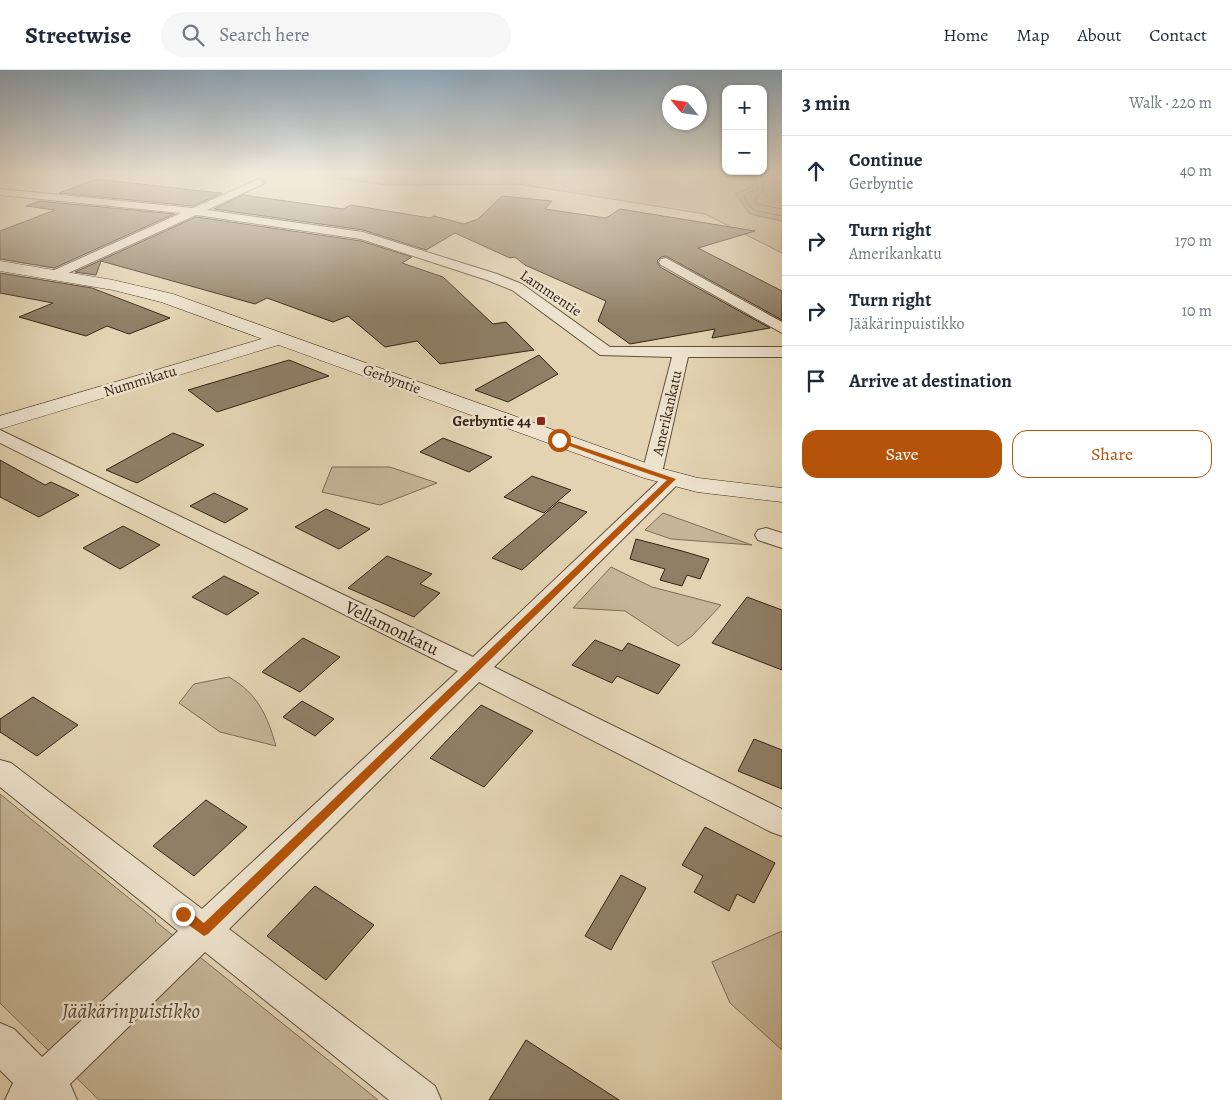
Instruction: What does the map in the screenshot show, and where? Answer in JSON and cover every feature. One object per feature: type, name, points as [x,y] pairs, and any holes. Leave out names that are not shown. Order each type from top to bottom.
[{"type":"main road","name":"Gerbyntie","points":[[0,266],[140,290],[662,476],[727,490],[782,495]]},
{"type":"main road","name":"Nummikatu","points":[[0,422],[279,339]]},
{"type":"street","points":[[55,275],[172,221]]},
{"type":"street","name":"Lammentie","points":[[257,221],[363,236],[492,276],[517,287],[606,352]]},
{"type":"street","points":[[666,262],[782,328]]},
{"type":"street","name":"Amerikankatu","points":[[606,352],[782,352]]},
{"type":"street","name":"Amerikankatu","points":[[41,1095],[204,930],[476,669],[662,476],[660,442],[681,352]]},
{"type":"street","name":"Vellamonkatu","points":[[0,436],[476,669],[782,824]]},
{"type":"street","points":[[0,771],[421,1100]]},
{"type":"street","points":[[0,1042],[41,1095]]},
{"type":"green space","points":[[719,221],[782,221],[782,253]]},
{"type":"green space","points":[[332,467],[390,467],[437,483],[380,505],[322,492]]},
{"type":"green space","points":[[663,513],[752,545],[671,539],[645,530]]},
{"type":"green space","points":[[611,567],[652,587],[721,605],[692,636],[678,646],[625,611],[573,608]]},
{"type":"green space","points":[[229,677],[247,691],[260,706],[276,746],[220,732],[179,703],[194,684]]},
{"type":"green space","name":"Jääkärinpuistikko","points":[[0,794],[378,1100],[99,1100],[0,1003]]},
{"type":"green space","points":[[782,931],[782,1050],[730,1003],[712,962]]},
{"type":"building","points":[[26,221],[158,221],[54,268],[0,259],[0,231]]},
{"type":"building","points":[[187,221],[224,221],[361,241],[412,257],[402,263],[443,277],[493,324],[506,322],[534,350],[440,364],[417,341],[385,347],[348,316],[333,322],[267,298],[255,304],[101,261],[96,275],[75,272]]},
{"type":"building","points":[[300,221],[453,221],[464,224],[472,221],[694,221],[755,231],[698,248],[782,291],[782,320],[666,256],[661,257],[657,261],[660,267],[770,328],[712,338],[715,329],[630,344],[598,321],[606,301],[525,265],[515,257],[510,258],[455,233],[426,250],[363,230]]},
{"type":"building","points":[[0,273],[92,288],[170,318],[129,334],[107,326],[86,336],[19,317],[53,303],[0,293]]},
{"type":"building","points":[[539,355],[558,374],[508,402],[475,390]]},
{"type":"building","points":[[289,360],[329,376],[217,412],[188,390]]},
{"type":"building","points":[[173,433],[204,445],[137,483],[106,470]]},
{"type":"building","points":[[443,438],[492,457],[469,472],[420,452]]},
{"type":"building","points":[[0,460],[45,485],[51,482],[79,495],[39,517],[0,497]]},
{"type":"building","points":[[532,476],[571,490],[544,513],[504,497]]},
{"type":"building","points":[[214,493],[248,509],[225,523],[190,506]]},
{"type":"building","points":[[559,502],[587,512],[522,570],[492,558]]},
{"type":"building","points":[[326,509],[370,529],[339,549],[295,527]]},
{"type":"building","points":[[123,526],[160,545],[120,569],[83,548]]},
{"type":"building","points":[[636,539],[709,559],[700,579],[687,575],[682,586],[660,580],[665,569],[630,559]]},
{"type":"building","points":[[387,556],[432,574],[420,584],[440,593],[414,617],[348,588]]},
{"type":"building","points":[[224,576],[259,593],[227,615],[192,597]]},
{"type":"building","points":[[747,597],[782,610],[782,670],[712,643]]},
{"type":"building","points":[[303,638],[340,657],[300,692],[262,672]]},
{"type":"building","points":[[595,640],[622,651],[628,643],[680,665],[658,694],[617,676],[612,683],[572,665]]},
{"type":"building","points":[[33,697],[78,725],[37,756],[0,732],[0,719]]},
{"type":"building","points":[[302,701],[334,719],[315,736],[283,717]]},
{"type":"building","points":[[481,705],[533,731],[484,787],[430,758]]},
{"type":"building","points":[[754,739],[782,750],[782,789],[738,771]]},
{"type":"building","points":[[206,800],[247,827],[194,876],[153,846]]},
{"type":"building","points":[[705,827],[775,863],[754,903],[737,894],[729,911],[694,892],[703,876],[682,865]]},
{"type":"building","points":[[621,875],[646,888],[611,950],[585,936]]},
{"type":"building","points":[[315,886],[374,925],[326,980],[267,936]]},
{"type":"building","points":[[526,1040],[619,1100],[489,1100]]},
{"type":"place","name":"Gerbyntie 44","points":[[541,421]]},
{"type":"route","points":[[183,914],[204,930],[672,479],[559,440]]}]
